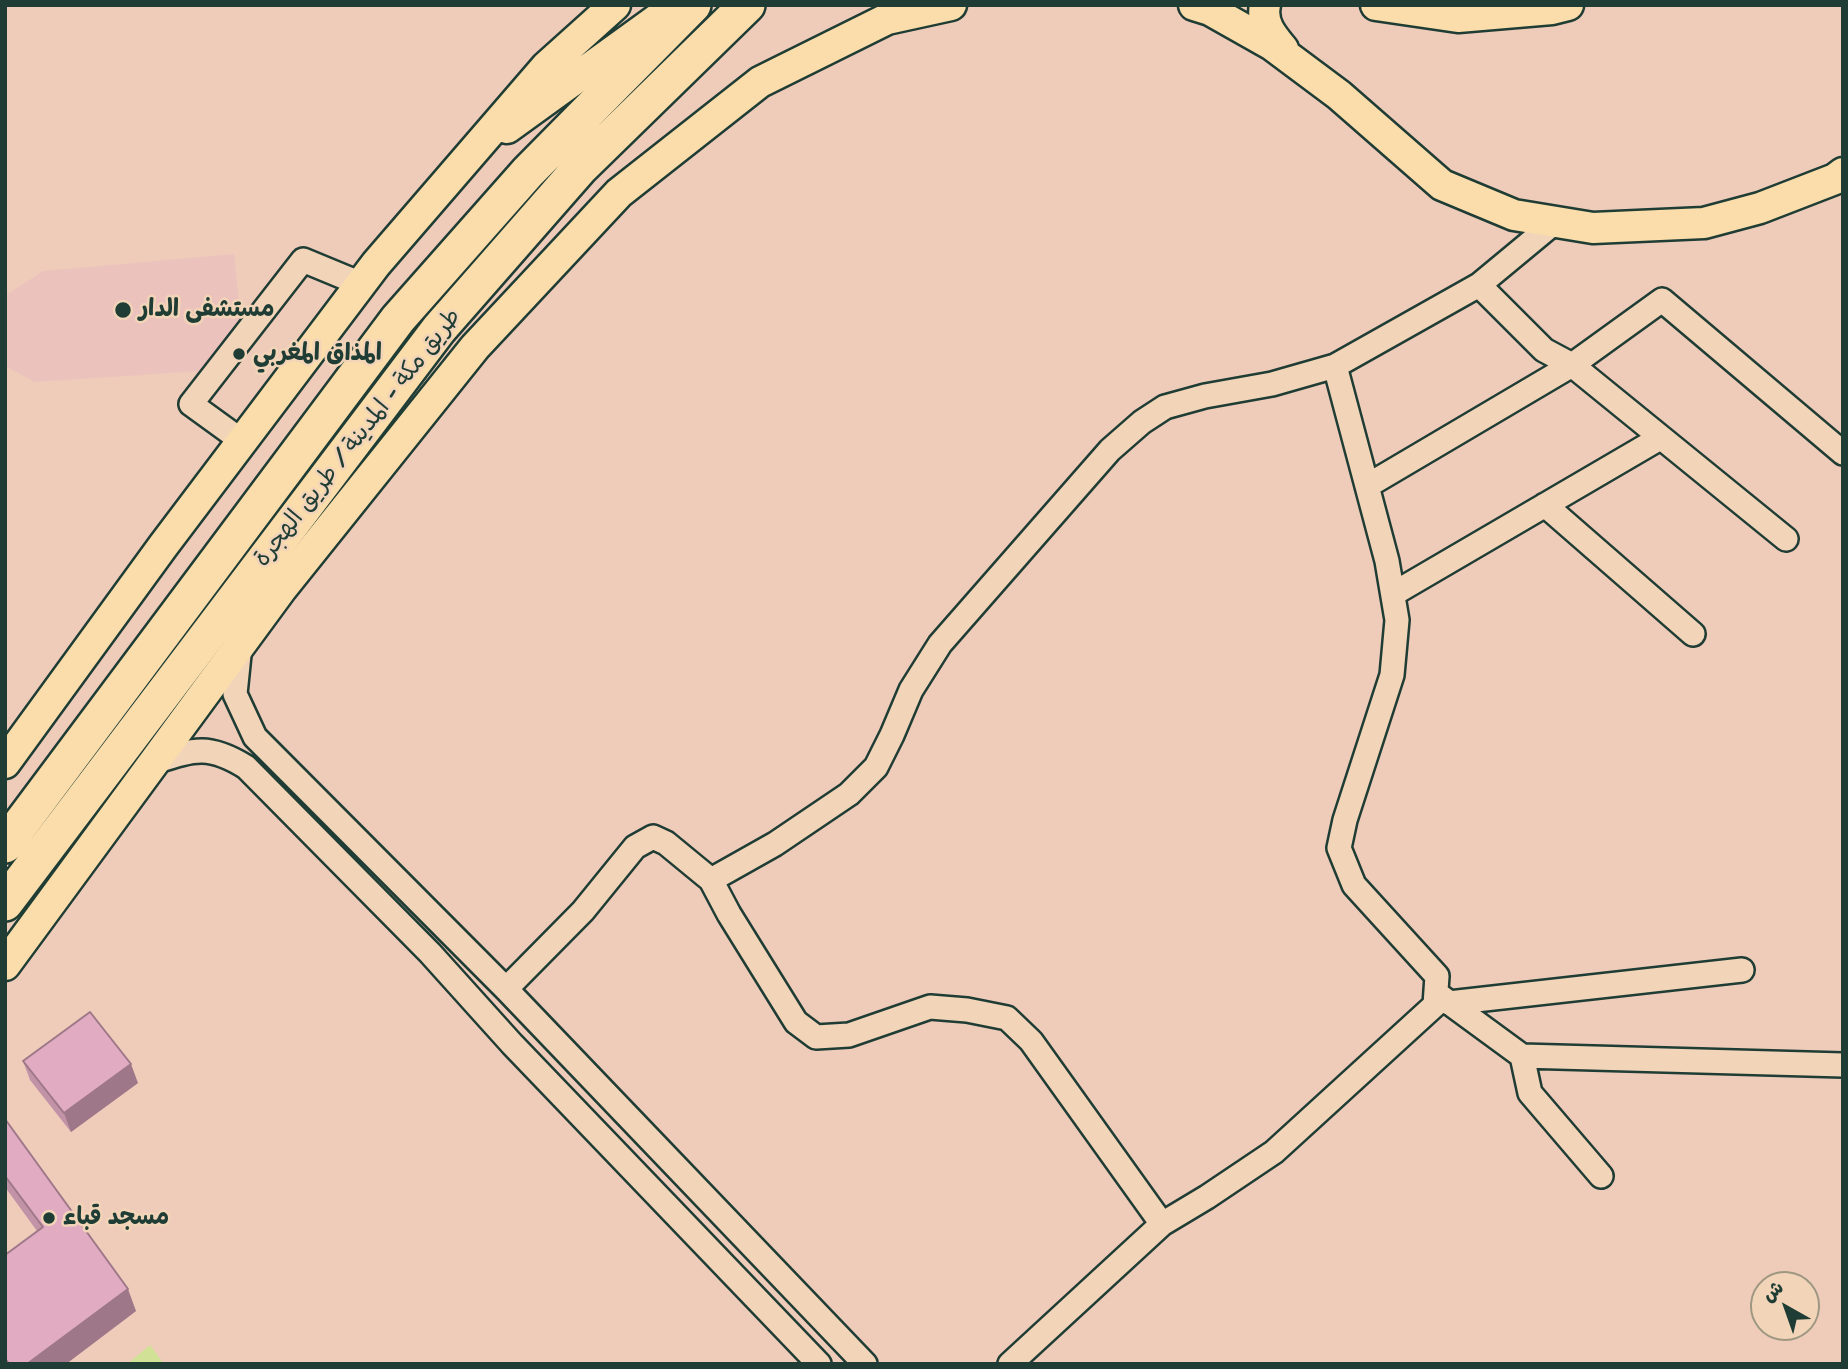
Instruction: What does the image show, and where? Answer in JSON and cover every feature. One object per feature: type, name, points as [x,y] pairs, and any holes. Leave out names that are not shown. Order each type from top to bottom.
[{"type":"highway","name":"طريق مكة - المدينة / طريق الهجرة","points":[[5,845],[398,319],[528,172],[693,5]]},
{"type":"highway","name":"طريق مكة - المدينة / طريق الهجرة","points":[[5,903],[439,329],[580,168],[747,5]]},
{"type":"main road","points":[[5,763],[362,284],[546,66],[615,5]]},
{"type":"main road","points":[[466,158],[677,5]]},
{"type":"main road","points":[[5,965],[282,588],[475,347],[619,194],[760,82],[887,19],[951,5]]},
{"type":"main road","points":[[1195,5],[1210,10],[1281,51],[1339,95],[1442,185],[1514,215],[1593,228],[1704,223],[1760,208],[1840,180]]},
{"type":"main road","points":[[1265,5],[1263,9],[1268,30],[1281,51]]},
{"type":"main road","points":[[1376,5],[1458,17],[1552,9],[1568,5]]},
{"type":"street","points":[[712,880],[775,844],[849,794],[876,767],[911,690],[940,644],[1110,450],[1142,422],[1164,407],[1205,396],[1272,384],[1335,366],[1479,285],[1555,222]]},
{"type":"street","points":[[243,441],[191,404],[303,260],[362,284]]},
{"type":"street","points":[[1479,285],[1544,350],[1572,365],[1786,539]]},
{"type":"street","points":[[1367,486],[1572,365],[1662,300],[1843,453]]},
{"type":"street","points":[[1335,366],[1387,561],[1397,620],[1392,675],[1345,820],[1339,848],[1354,885],[1437,975],[1442,998],[1522,1056],[1843,1065]]},
{"type":"street","points":[[1393,594],[1660,438]]},
{"type":"street","points":[[1545,505],[1693,634]]},
{"type":"street","points":[[240,645],[235,694],[255,737],[506,989],[865,1364]]},
{"type":"street","points":[[155,762],[183,752],[205,750],[225,754],[246,766],[429,953],[512,1044],[819,1364]]},
{"type":"street","points":[[506,989],[583,911],[635,847],[653,837],[666,843],[712,880],[729,914],[796,1022],[816,1037],[849,1035],[930,1007],[967,1010],[1007,1018],[1031,1041],[1162,1224]]},
{"type":"street","points":[[429,953],[450,933]]},
{"type":"street","points":[[1010,1364],[1162,1224],[1274,1152],[1442,998],[1742,970]]},
{"type":"street","points":[[1522,1056],[1530,1093],[1601,1176]]},
{"type":"street","points":[[668,1207],[695,1185]]},
{"type":"shaded area","name":"مستشفى الدار","points":[[234,254],[241,323],[201,371],[35,382],[5,366],[5,296],[43,271]]},
{"type":"green space","points":[[150,1345],[164,1364],[127,1364]]},
{"type":"building","points":[[90,1012],[131,1064],[64,1113],[23,1061]]},
{"type":"building","name":"مسجد قباء","points":[[5,1119],[128,1289],[27,1364],[9,1364],[5,1358],[5,1255],[43,1227],[5,1176]]},
{"type":"place","name":"مستشفى الدار","points":[[123,310]]},
{"type":"place","name":"المذاق المغربي","points":[[239,354]]},
{"type":"place","name":"مسجد قباء","points":[[49,1218]]}]
